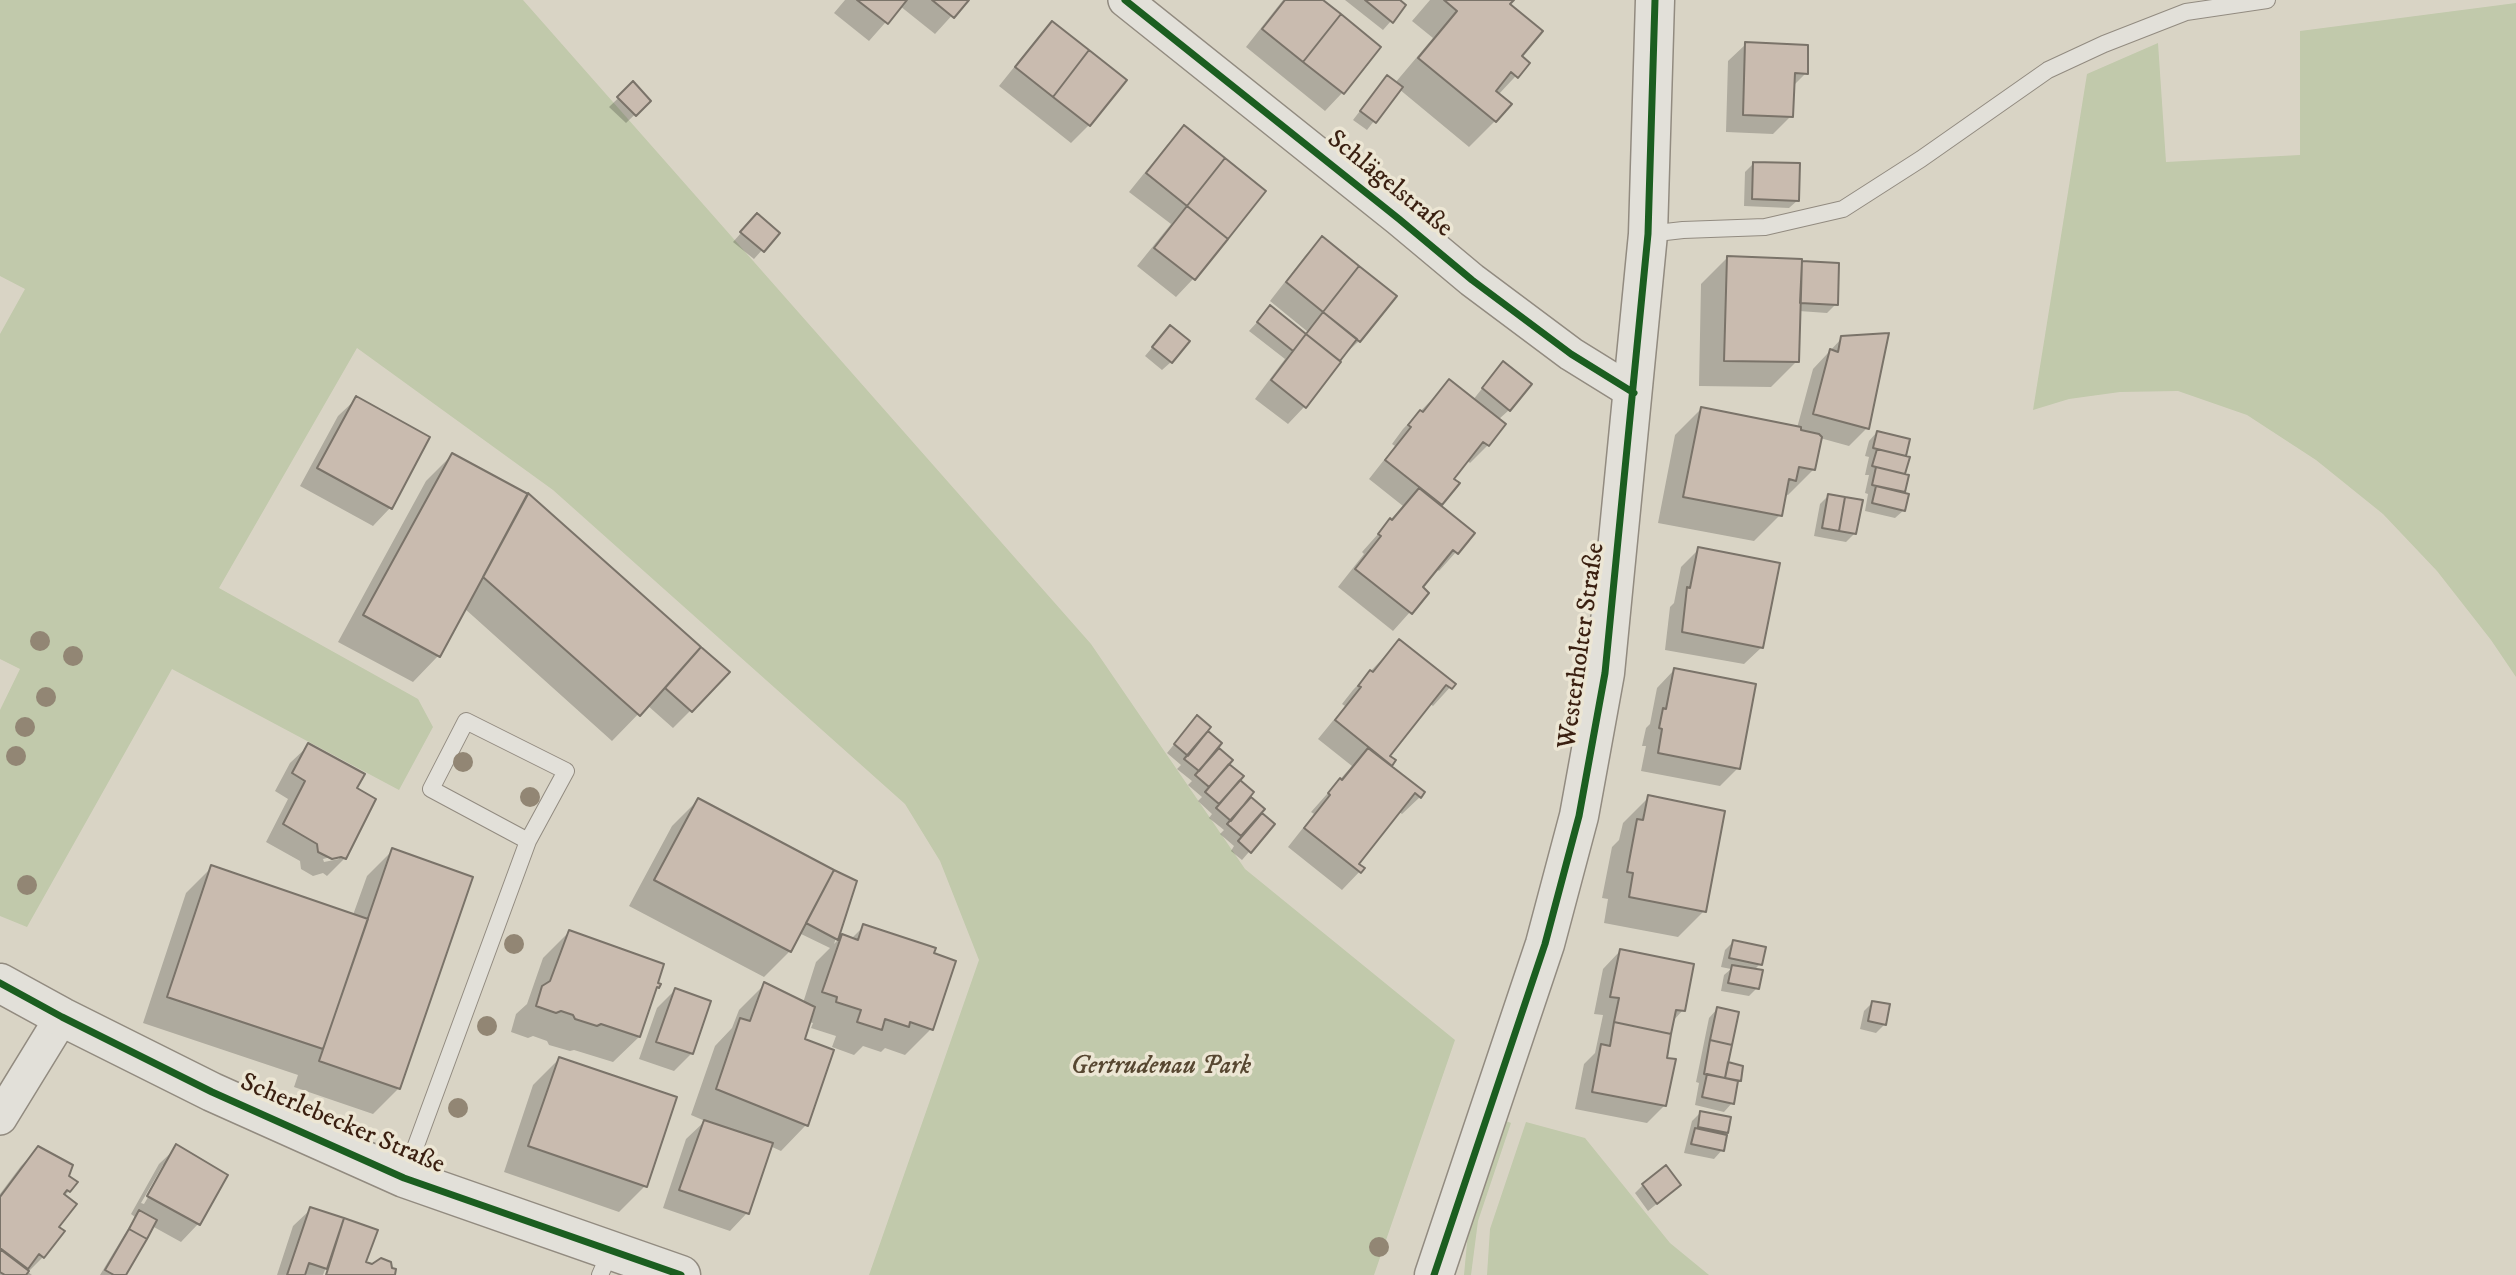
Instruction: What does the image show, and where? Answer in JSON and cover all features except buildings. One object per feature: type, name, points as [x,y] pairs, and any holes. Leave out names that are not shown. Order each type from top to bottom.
[{"type":"street","name":"Schlägelstraße","points":[[1125,0],[1472,280],[1571,354],[1634,393]]},
{"type":"street","name":"Westerholter Straße","points":[[1434,1275],[1545,944],[1579,816],[1605,673],[1648,233],[1655,0]]},
{"type":"street","name":"Scherlebecker Straße","points":[[0,982],[62,1017],[212,1092],[404,1178],[605,1263],[681,1275]]},
{"type":"street","points":[[0,1118],[62,1017]]},
{"type":"lane","points":[[1648,233],[1765,228],[1843,209],[1922,159],[2048,70],[2104,44],[2186,12],[2267,0]]},
{"type":"lane","name":"Scherlebecker Straße","points":[[404,1178],[528,841],[566,771],[466,722],[431,789],[528,841]]},
{"type":"green space","name":"Gertrudenau Park","points":[[0,0],[523,0],[1091,644],[1245,869],[1455,1040],[1374,1275],[869,1275],[979,960],[940,861],[905,804],[553,490],[357,348],[219,588],[418,699],[433,727],[399,790],[172,669],[27,927],[0,916],[0,710],[20,669],[0,659],[0,334],[25,289],[0,276]]},
{"type":"green space","points":[[2516,3],[2516,677],[2437,571],[2383,514],[2316,460],[2247,415],[2178,391],[2120,392],[2069,399],[2033,410],[2087,74],[2158,43],[2166,162],[2300,155],[2300,31]]},
{"type":"green space","points":[[1504,1120],[1511,1123],[1478,1221],[1471,1275],[1464,1275],[1468,1232]]},
{"type":"green space","points":[[1526,1122],[1585,1138],[1670,1243],[1709,1275],[1487,1275],[1490,1229]]},
{"type":"cycle path","points":[[1125,0],[1472,280],[1571,354],[1634,393]]},
{"type":"cycle path","points":[[1434,1275],[1545,944],[1579,816],[1605,673],[1648,234],[1655,0]]},
{"type":"cycle path","points":[[0,983],[212,1092],[404,1178],[681,1275]]}]
